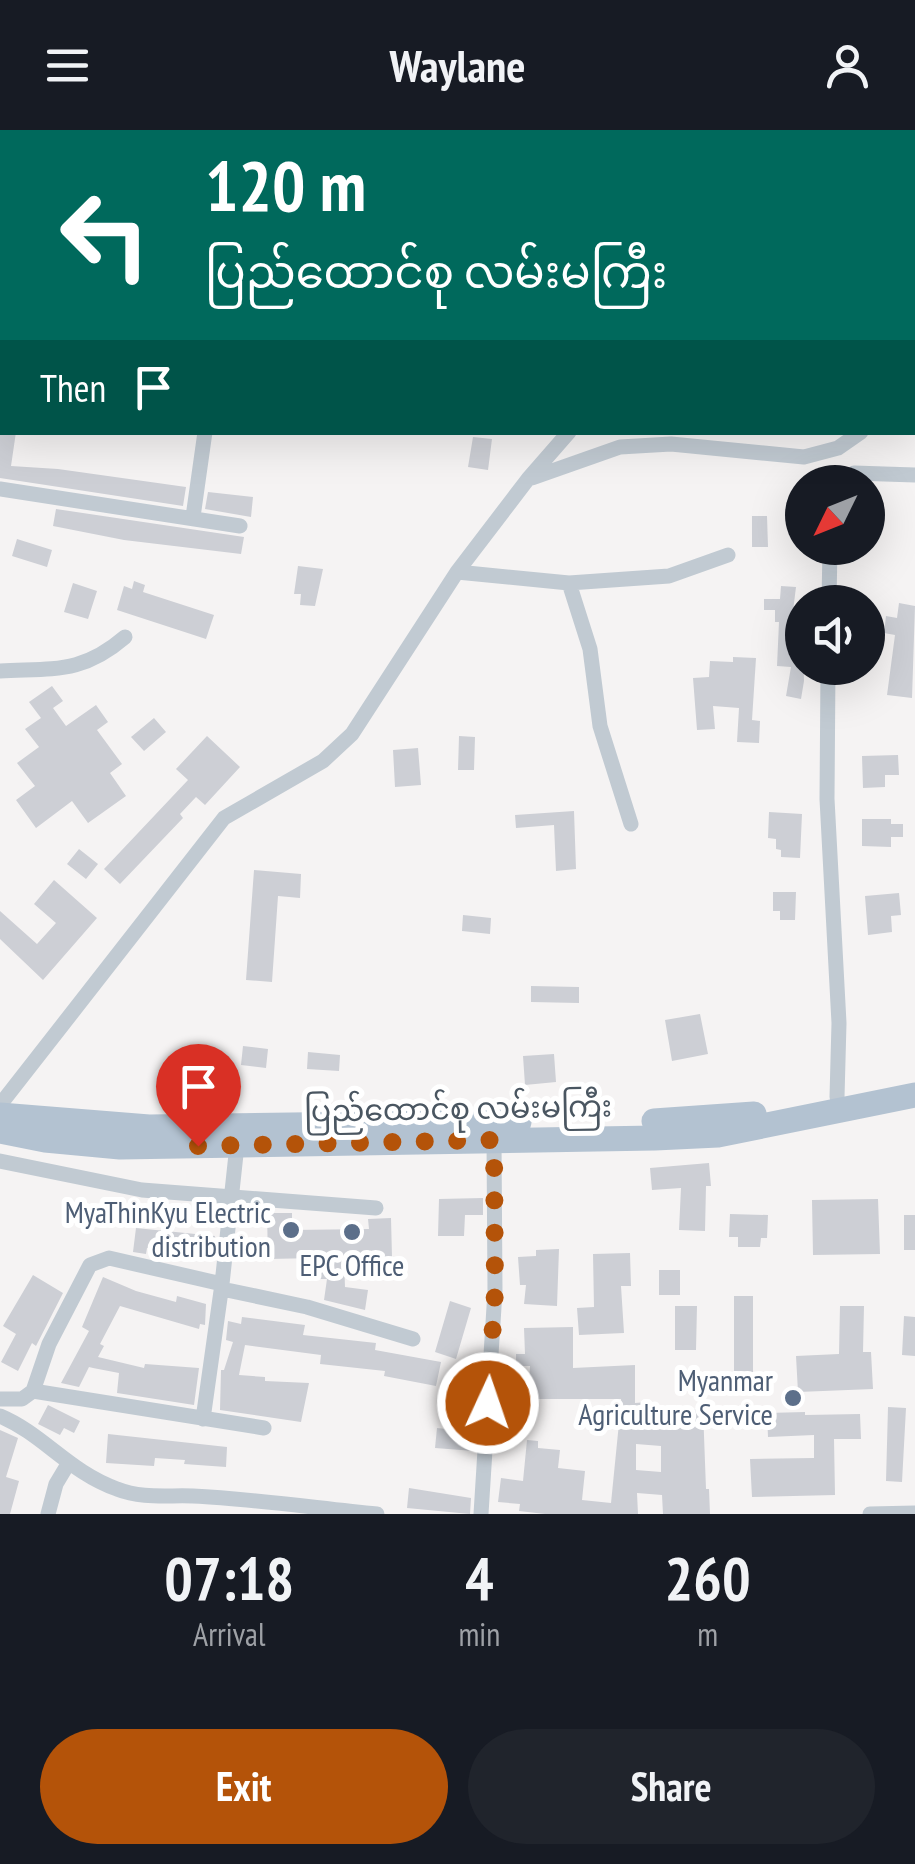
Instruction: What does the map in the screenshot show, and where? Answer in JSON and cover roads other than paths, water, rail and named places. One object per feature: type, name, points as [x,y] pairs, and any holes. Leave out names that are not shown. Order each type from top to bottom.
[{"type":"main road","name":"ပြည်ထောင်စု လမ်းမကြီး","points":[[0,1115],[149,1127],[653,1121],[768,1112],[915,1080]]},
{"type":"main road","name":"ပြည်ထောင်စု လမ်းမကြီး","points":[[0,1131],[120,1147],[718,1135],[915,1096]]},
{"type":"street","points":[[192,517],[205,435]]},
{"type":"street","points":[[0,1105],[224,818],[323,761],[352,734],[457,572],[528,479],[567,435]]},
{"type":"street","points":[[528,479],[620,447],[671,444],[804,456],[838,448],[857,435]]},
{"type":"street","points":[[885,475],[915,476]]},
{"type":"street","points":[[0,489],[240,526]]},
{"type":"street","points":[[457,572],[569,583],[669,576],[728,555]]},
{"type":"street","points":[[569,583],[590,649],[600,726],[630,824]]},
{"type":"street","points":[[0,672],[75,667],[103,656],[124,637]]},
{"type":"street","points":[[828,685],[827,800],[838,1022],[837,1098]]},
{"type":"street","points":[[482,1514],[495,1292],[494,1140]]},
{"type":"street","points":[[203,1419],[237,1145]]},
{"type":"street","points":[[0,1161],[142,1190],[376,1208]]},
{"type":"street","points":[[0,1399],[22,1399],[33,1391],[49,1344],[90,1264],[108,1258],[308,1306],[371,1329],[413,1339]]},
{"type":"street","points":[[33,1391],[264,1428]]},
{"type":"street","points":[[0,1416],[21,1425],[68,1464],[116,1489],[143,1496],[192,1496],[377,1514]]},
{"type":"street","points":[[48,1514],[56,1484],[68,1464]]},
{"type":"street","points":[[870,1511],[915,1513]]},
{"type":"place","name":"MyaThinKyu Electric distribution","points":[[291,1230]]},
{"type":"place","name":"EPC Office","points":[[352,1232]]},
{"type":"place","name":"Myanmar Agriculture Service","points":[[793,1398]]}]
